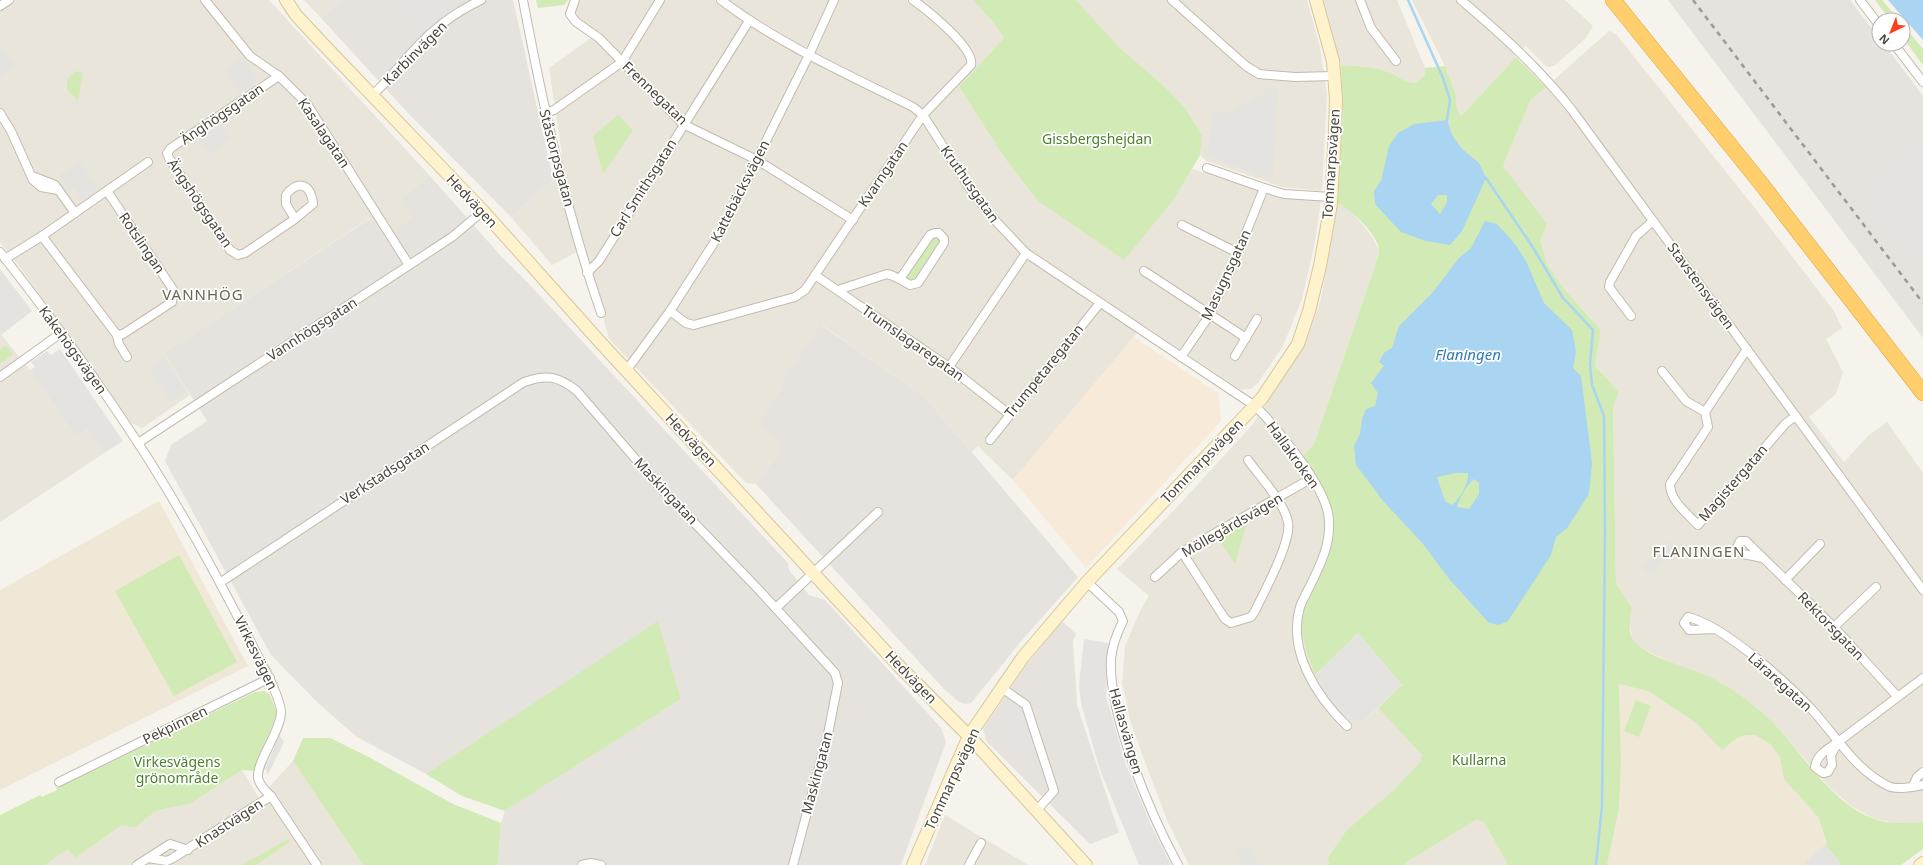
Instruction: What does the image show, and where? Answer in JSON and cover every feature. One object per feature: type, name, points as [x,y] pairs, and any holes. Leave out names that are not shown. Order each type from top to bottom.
[{"type":"highway","points":[[1614,0],[1759,181],[1923,393]]},
{"type":"main road","name":"Hedvägen","points":[[279,0],[296,15],[371,96],[483,211],[626,371],[898,664],[969,736],[1086,865]]},
{"type":"main road","name":"Hedvägen","points":[[286,0],[296,15]]},
{"type":"main road","name":"Tommarpsvägen","points":[[913,865],[969,736],[1023,657],[1087,582],[1255,406],[1277,378],[1298,344],[1309,311],[1320,266],[1331,197],[1336,99],[1330,45],[1316,0]]},
{"type":"street","points":[[0,6],[9,0]]},
{"type":"street","name":"Kasalagatan","points":[[205,0],[250,56],[279,76],[307,104],[319,120],[400,254],[409,265]]},
{"type":"street","name":"Karbinvägen","points":[[371,96],[425,38],[453,15],[481,0]]},
{"type":"street","name":"Ståstorpsgatan","points":[[522,0],[544,113],[587,273],[601,313]]},
{"type":"street","name":"Frennegatan","points":[[575,0],[570,14],[576,22],[599,38],[683,124],[757,160],[853,220]]},
{"type":"street","points":[[544,113],[554,110],[622,62],[660,0]]},
{"type":"street","name":"Kruthusgatan","points":[[721,0],[749,21],[810,55],[913,107],[922,116],[971,190],[990,215],[1026,253],[1255,406]]},
{"type":"street","name":"Kattebäcksvägen","points":[[626,371],[670,311],[719,235],[810,55],[834,0]]},
{"type":"street","name":"Kvarngatan","points":[[670,311],[686,323],[694,324],[796,297],[801,294],[853,220],[922,116],[970,66],[972,60],[970,56],[955,37],[928,10],[913,0]]},
{"type":"street","points":[[1172,0],[1246,66],[1259,74],[1295,77],[1334,76]]},
{"type":"street","points":[[1360,0],[1371,28],[1396,61]]},
{"type":"street","name":"Stavstensvägen","points":[[1461,0],[1523,54],[1550,82],[1923,590]]},
{"type":"street","points":[[1860,0],[1871,14]]},
{"type":"street","name":"Carl Smithsgatan","points":[[587,273],[598,261],[749,21]]},
{"type":"street","points":[[1900,52],[1923,82]]},
{"type":"street","name":"Änghögsgatan","points":[[167,153],[171,148],[279,76]]},
{"type":"street","points":[[0,113],[11,131],[33,180],[41,187],[58,190],[75,213]]},
{"type":"street","name":"Ängshögsgatan","points":[[167,153],[230,250],[238,255],[245,253],[295,219]]},
{"type":"street","points":[[5,259],[42,236],[148,162]]},
{"type":"street","points":[[1206,168],[1284,194],[1331,197]]},
{"type":"street","name":"Masugnsgatan","points":[[1181,357],[1209,316],[1238,253],[1264,188]]},
{"type":"street","name":"Rotslingan","points":[[107,191],[174,291],[172,302],[123,334],[117,335]]},
{"type":"street","name":"Vannhögsgatan","points":[[138,443],[452,237],[483,211]]},
{"type":"street","points":[[1631,316],[1609,287],[1610,282],[1636,236],[1653,221]]},
{"type":"street","points":[[1182,226],[1238,253]]},
{"type":"street","points":[[838,290],[887,274],[910,285],[918,283],[944,243],[942,236],[939,233],[930,235],[900,279]]},
{"type":"street","points":[[42,236],[117,335],[119,344],[127,357]]},
{"type":"street","name":"Kakehögsvägen","points":[[0,252],[61,332],[138,443]]},
{"type":"street","points":[[949,367],[1026,253]]},
{"type":"street","points":[[1144,271],[1209,316],[1246,338]]},
{"type":"street","name":"Trumslagaregatan","points":[[815,275],[949,367],[1009,414]]},
{"type":"street","name":"Trumpetaregatan","points":[[990,440],[1009,414],[1100,303]]},
{"type":"street","points":[[1235,356],[1257,319]]},
{"type":"street","points":[[0,377],[61,332]]},
{"type":"street","points":[[1662,371],[1686,401],[1705,412],[1747,349]]},
{"type":"street","name":"Verkstadsgatan","points":[[221,582],[524,382],[538,377],[554,378]]},
{"type":"street","name":"Maskingatan","points":[[554,378],[565,382],[577,391],[657,484],[776,608],[835,673],[838,683],[828,734],[793,865]]},
{"type":"street","name":"Hallakroken","points":[[1255,406],[1273,426],[1312,478],[1328,511],[1328,543],[1320,565],[1300,607],[1296,625],[1298,642],[1310,678],[1329,708],[1347,726]]},
{"type":"street","name":"Magistergatan","points":[[1705,412],[1708,427],[1670,484],[1670,493],[1698,525],[1786,423],[1796,416]]},
{"type":"street","name":"Virkesvägen","points":[[138,443],[221,582],[270,678],[282,711],[278,726],[258,777],[263,790],[271,796],[317,865]]},
{"type":"street","points":[[1182,552],[1225,619],[1231,623],[1251,617],[1287,540],[1288,523],[1284,512],[1276,499],[1248,460]]},
{"type":"street","name":"Möllegårdsvägen","points":[[1155,577],[1182,552],[1312,478]]},
{"type":"street","points":[[776,608],[878,512]]},
{"type":"street","points":[[1785,580],[1820,544]]},
{"type":"street","name":"Rektorsgatan","points":[[1763,558],[1834,627],[1897,696]]},
{"type":"street","name":"Hallasvängen","points":[[1087,582],[1119,612],[1123,621],[1116,637],[1112,658],[1113,694],[1126,742],[1145,793],[1178,865]]},
{"type":"street","points":[[1834,627],[1876,587]]},
{"type":"street","name":"Läraregatan","points":[[1715,629],[1737,644],[1792,690],[1815,713],[1857,764],[1889,786],[1901,788],[1923,785]]},
{"type":"street","name":"Pekpinnen","points":[[59,782],[270,678]]},
{"type":"street","points":[[1838,742],[1897,696],[1923,678]]},
{"type":"street","points":[[1002,688],[1026,705],[1054,791],[1036,811]]},
{"type":"street","points":[[1913,786],[1923,772]]},
{"type":"street","name":"Knastvägen","points":[[148,858],[167,861],[188,850],[271,796]]},
{"type":"street","points":[[969,865],[981,843]]},
{"type":"street","name":"Knastvägen","points":[[137,865],[170,844],[188,850]]},
{"type":"street","points":[[586,864],[601,865]]},
{"type":"shaded area","points":[[13,0],[269,0],[430,176],[401,198],[414,217],[384,239],[370,218],[164,353],[190,395],[142,428],[131,423],[20,267],[0,243],[0,9]]},
{"type":"shaded area","points":[[304,0],[342,0],[321,18]]},
{"type":"shaded area","points":[[342,0],[513,0],[553,179],[511,217],[407,112],[321,18]]},
{"type":"shaded area","points":[[398,0],[444,0],[451,9],[420,35]]},
{"type":"shaded area","points":[[580,0],[973,0],[992,21],[1004,38],[959,87],[1006,160],[1037,200],[1175,198],[1192,169],[1271,194],[1321,201],[1314,247],[1302,299],[1283,346],[1258,383],[1251,389],[1240,389],[1142,324],[1134,337],[1013,480],[978,446],[972,452],[924,396],[822,325],[784,378],[783,386],[759,424],[776,438],[780,444],[779,453],[756,484],[746,483],[609,339],[585,248],[552,265],[511,217],[553,179],[562,154],[549,68],[598,33],[576,17],[573,12]]},
{"type":"shaded area","points":[[1076,0],[1307,0],[1320,48],[1327,94],[1322,191],[1282,187],[1206,161],[1200,155],[1202,136],[1186,109],[1165,87],[1118,46]]},
{"type":"shaded area","points":[[1321,0],[1397,0],[1425,68],[1425,75],[1416,83],[1406,83],[1388,72],[1360,66],[1341,65]]},
{"type":"shaded area","points":[[1412,0],[1565,0],[1593,26],[1586,38],[1554,66],[1547,67],[1526,46],[1461,116],[1457,109],[1456,95],[1445,66]]},
{"type":"shaded area","points":[[1668,0],[1850,0],[1871,28],[1871,52],[1890,52],[1923,96],[1923,338]]},
{"type":"shaded area","points":[[1609,31],[1616,34],[1758,212],[1834,311],[1842,328],[1826,339],[1843,372],[1836,394],[1809,417],[1844,462],[1868,436],[1887,422],[1923,473],[1923,822],[1897,824],[1872,818],[1850,805],[1830,788],[1775,725],[1664,659],[1640,648],[1633,640],[1629,623],[1632,608],[1616,583],[1613,408],[1619,392],[1595,366],[1601,330],[1564,289],[1547,264],[1522,193],[1503,166],[1530,101]]},
{"type":"shaded area","points":[[0,44],[15,65],[0,76]]},
{"type":"shaded area","points":[[243,57],[258,81],[239,93],[224,69]]},
{"type":"shaded area","points":[[1264,89],[1278,89],[1273,180],[1207,156],[1213,112],[1230,112],[1263,94]]},
{"type":"shaded area","points":[[221,125],[230,139],[209,154],[199,139]]},
{"type":"shaded area","points":[[1923,142],[1923,254],[1912,262],[1860,191]]},
{"type":"shaded area","points":[[80,162],[98,190],[82,200],[74,187],[68,190],[59,175]]},
{"type":"shaded area","points":[[430,176],[500,255],[529,284],[788,563],[789,570],[809,595],[825,600],[941,728],[946,742],[901,865],[498,865],[501,823],[505,811],[681,699],[658,622],[426,774],[357,737],[318,703],[271,655],[165,461],[171,445],[207,421],[164,353],[371,218],[384,239],[413,217],[401,198]]},
{"type":"shaded area","points":[[1338,203],[1350,210],[1371,235],[1379,250],[1375,266],[1314,444],[1302,457],[1327,496],[1334,535],[1326,563],[1301,628],[1307,654],[1315,675],[1333,706],[1360,724],[1378,708],[1425,758],[1327,859],[1330,865],[1189,865],[1167,820],[1146,765],[1131,723],[1122,683],[1125,646],[1141,609],[1149,596],[1117,569],[1177,507],[1252,425],[1304,346],[1321,299]]},
{"type":"shaded area","points":[[0,269],[32,311],[1,335],[0,333]]},
{"type":"shaded area","points":[[821,325],[924,396],[1078,577],[1023,639],[971,703],[965,704],[959,702],[944,689],[756,484],[779,453],[780,444],[776,438],[758,425],[783,386],[784,378]]},
{"type":"shaded area","points":[[0,333],[30,370],[76,437],[88,429],[104,453],[0,522]]},
{"type":"shaded area","points":[[1134,337],[1218,393],[1221,421],[1086,568],[1013,480]]},
{"type":"shaded area","points":[[60,349],[123,441],[104,453],[88,429],[76,437],[30,370],[35,367],[31,362],[47,351],[51,355]]},
{"type":"shaded area","points":[[164,358],[186,392],[171,402],[149,367]]},
{"type":"shaded area","points":[[159,501],[248,666],[0,790],[0,590]]},
{"type":"shaded area","points":[[1667,541],[1675,547],[1651,575],[1643,568]]},
{"type":"shaded area","points":[[1062,621],[1076,634],[1073,641],[1077,705],[1119,833],[1090,844],[987,742],[983,729],[1028,663]]},
{"type":"shaded area","points":[[1358,633],[1402,685],[1360,724],[1333,706],[1315,675]]},
{"type":"shaded area","points":[[1084,639],[1108,643],[1106,697],[1126,765],[1150,823],[1171,865],[1139,865],[1099,767],[1081,703],[1079,685]]},
{"type":"shaded area","points":[[1619,684],[1648,691],[1696,723],[1722,749],[1737,738],[1746,735],[1755,735],[1770,744],[1780,757],[1785,779],[1819,818],[1827,844],[1802,865],[1607,865],[1619,809],[1621,762]]},
{"type":"shaded area","points":[[1007,700],[1023,712],[1011,727],[996,727],[991,724]]},
{"type":"shaded area","points":[[1026,724],[1035,750],[1013,757],[1010,750],[1008,751],[1006,747],[1008,736],[1007,731]]},
{"type":"shaded area","points":[[279,735],[284,742],[268,775],[265,769]]},
{"type":"shaded area","points":[[293,761],[363,865],[45,865],[68,849],[75,858],[122,825],[134,828],[158,810],[190,804],[242,770],[259,798]]},
{"type":"shaded area","points":[[945,815],[1028,865],[925,865]]},
{"type":"shaded area","points":[[1476,820],[1484,822],[1508,865],[1404,865],[1405,863]]},
{"type":"shaded area","points":[[1248,845],[1259,865],[1243,865],[1236,852]]},
{"type":"shaded area","points":[[1825,845],[1842,865],[1802,865]]},
{"type":"green space","points":[[536,0],[568,0],[564,5],[538,8]]},
{"type":"green space","name":"Gissbergshejdan","points":[[973,0],[1076,0],[1118,46],[1165,87],[1186,109],[1202,136],[1200,155],[1175,198],[1124,260],[1037,200],[1006,160],[959,87],[1004,38],[992,21]]},
{"type":"green space","points":[[1875,0],[1882,0],[1892,12],[1884,12]]},
{"type":"green space","points":[[1911,35],[1923,49],[1923,65],[1911,49]]},
{"type":"green space","name":"Kullarna","points":[[1516,57],[1546,87],[1530,101],[1503,166],[1547,224],[1540,241],[1547,264],[1564,289],[1601,330],[1595,366],[1619,392],[1613,408],[1616,583],[1632,608],[1630,616],[1630,630],[1632,638],[1641,648],[1649,653],[1712,678],[1745,698],[1777,727],[1832,791],[1844,802],[1858,811],[1872,818],[1885,822],[1923,822],[1923,849],[1901,865],[1842,865],[1825,845],[1827,844],[1819,818],[1784,779],[1780,757],[1770,744],[1755,735],[1746,735],[1737,738],[1722,750],[1696,723],[1648,691],[1619,684],[1621,762],[1619,809],[1607,865],[1508,865],[1484,822],[1476,820],[1404,865],[1330,865],[1327,859],[1347,830],[1393,791],[1422,760],[1420,758],[1423,756],[1378,708],[1402,685],[1358,633],[1315,675],[1307,654],[1301,628],[1305,607],[1326,563],[1334,535],[1327,496],[1302,457],[1314,444],[1379,252],[1374,237],[1369,230],[1350,211],[1338,203],[1343,118],[1341,65],[1382,70],[1412,83],[1416,83],[1425,75],[1425,68],[1445,66],[1456,95],[1457,109],[1461,116]]},
{"type":"green space","points":[[75,71],[83,73],[78,101],[67,90],[67,80]]},
{"type":"green space","points":[[618,115],[633,130],[603,174],[593,136]]},
{"type":"green space","points":[[933,237],[939,239],[939,242],[914,280],[910,282],[907,280],[907,276]]},
{"type":"green space","points":[[6,345],[13,354],[0,364],[0,350]]},
{"type":"green space","points":[[1247,522],[1235,564],[1218,538]]},
{"type":"green space","points":[[179,555],[237,662],[174,696],[115,591]]},
{"type":"green space","points":[[658,621],[681,699],[505,811],[462,796],[426,774]]},
{"type":"green space","name":"Virkesvägens grönområde","points":[[265,691],[270,695],[277,713],[255,771],[242,770],[190,804],[158,810],[134,828],[122,825],[75,858],[68,849],[45,865],[0,865],[0,815],[40,795],[42,797],[57,790],[56,788],[255,692]]},
{"type":"green space","points":[[1636,700],[1651,706],[1639,737],[1624,731]]},
{"type":"green space","points":[[303,738],[330,738],[365,755],[453,804],[501,823],[498,865],[363,865],[293,761]]},
{"type":"green space","points":[[288,839],[290,842],[256,865],[242,865]]},
{"type":"water","points":[[1888,0],[1923,0],[1923,40],[1911,26],[1911,12],[1898,12]]},
{"type":"water","points":[[1447,120],[1452,135],[1462,149],[1479,163],[1486,178],[1462,231],[1450,245],[1426,241],[1401,232],[1375,204],[1374,191],[1381,181],[1389,146],[1398,133],[1414,124]],"holes":[[[1438,195],[1447,195],[1447,202],[1440,214],[1431,204]]]},
{"type":"water","name":"Flaningen","points":[[1485,221],[1497,224],[1515,244],[1526,261],[1544,303],[1572,330],[1576,352],[1573,368],[1581,376],[1592,463],[1589,494],[1567,528],[1556,537],[1551,555],[1508,621],[1499,625],[1489,623],[1450,580],[1423,544],[1384,502],[1356,465],[1354,446],[1360,434],[1362,419],[1366,409],[1375,406],[1378,393],[1371,383],[1384,366],[1379,362],[1384,353],[1392,348],[1399,326],[1433,292],[1459,258],[1471,248]],"holes":[[[1456,473],[1468,473],[1468,477],[1463,491],[1452,505],[1445,501],[1437,477]],[[1474,479],[1479,483],[1479,494],[1469,509],[1457,507],[1464,492]]]},
{"type":"waterway","points":[[1408,0],[1443,78],[1450,100],[1447,120]]},
{"type":"waterway","points":[[1486,178],[1532,246],[1563,298],[1593,330],[1590,364],[1592,385],[1604,416],[1605,531],[1602,806],[1596,865]]},
{"type":"railway","points":[[1693,0],[1923,303]]},
{"type":"district","name":"VANNHÖG","points":[[203,295]]},
{"type":"district","name":"FLANINGEN","points":[[1699,552]]}]
